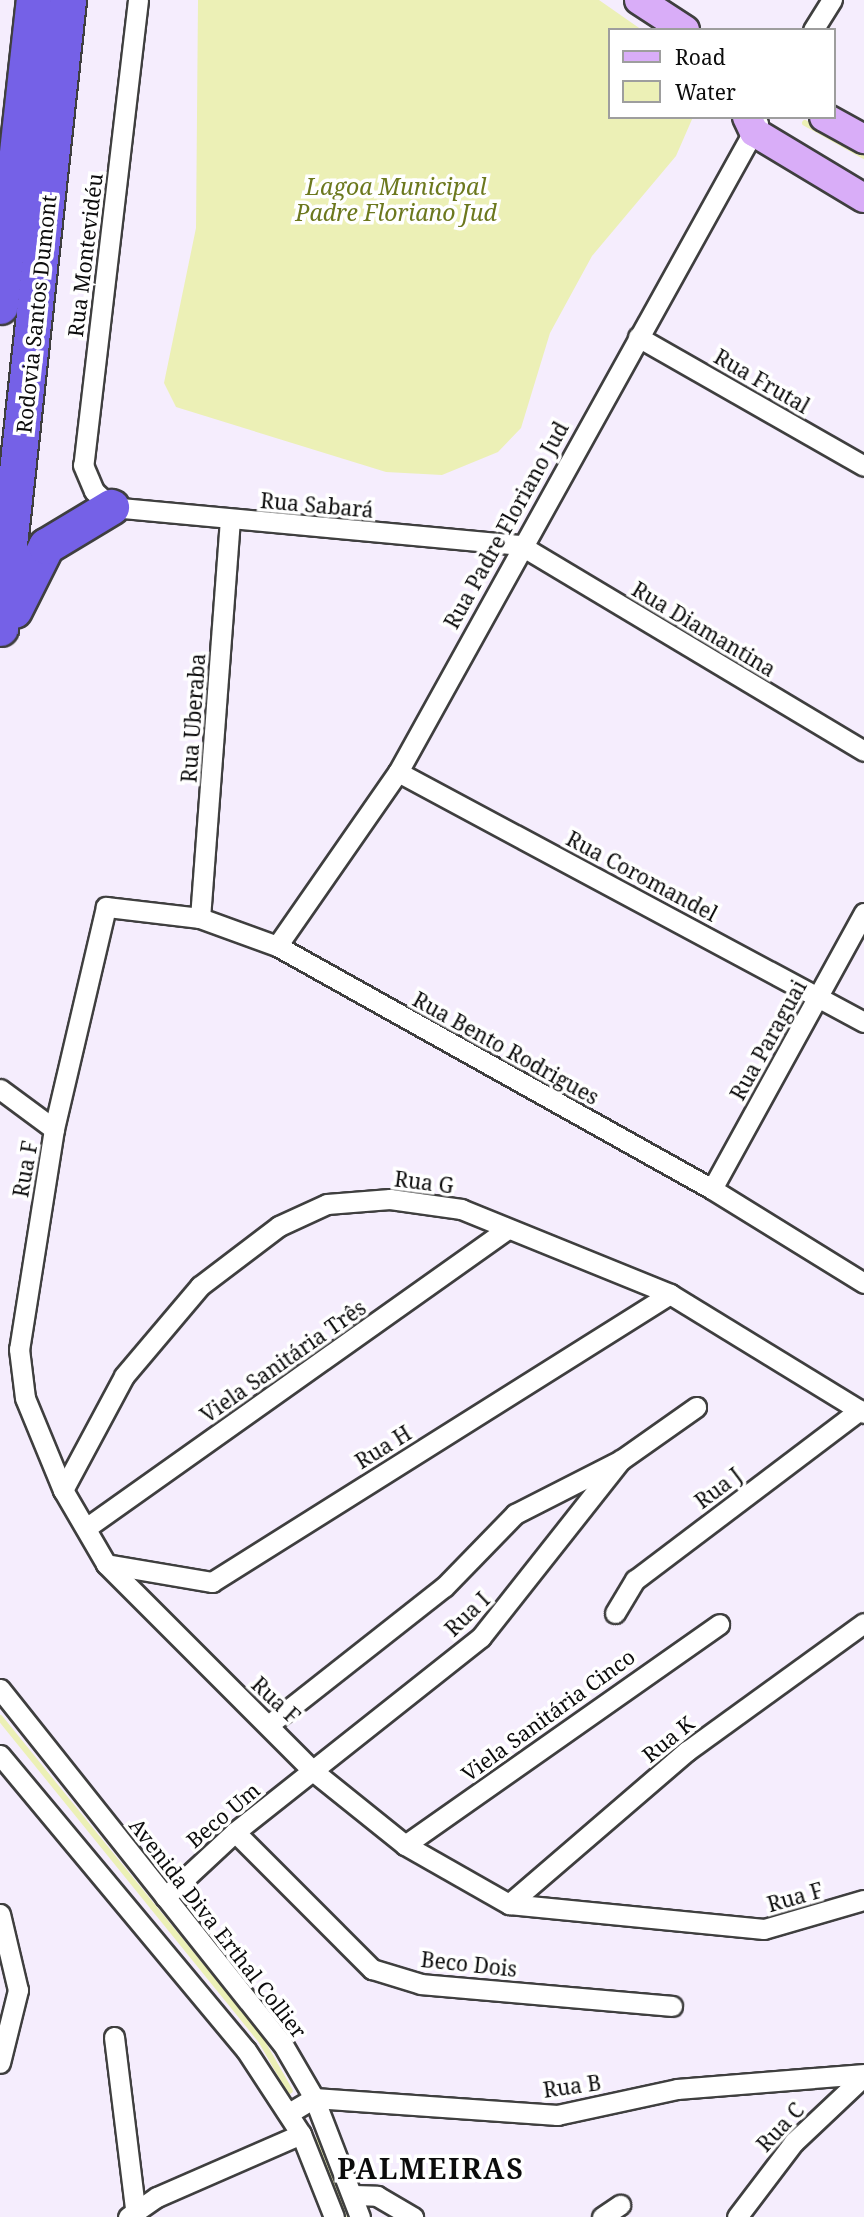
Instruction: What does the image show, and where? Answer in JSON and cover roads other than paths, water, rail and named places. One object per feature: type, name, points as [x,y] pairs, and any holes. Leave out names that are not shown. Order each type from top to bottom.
[{"type":"highway","name":"Rodovia Santos Dumont","points":[[0,306],[34,0]]},
{"type":"highway","name":"Rodovia Santos Dumont","points":[[0,628],[68,0]]},
{"type":"highway","points":[[0,131],[26,66]]},
{"type":"highway","points":[[0,650],[28,573],[46,546],[111,507]]},
{"type":"street","name":"Rua Montevidéu","points":[[111,507],[94,491],[83,465],[138,0]]},
{"type":"street","points":[[639,0],[682,28]]},
{"type":"street","points":[[814,28],[832,0]]},
{"type":"street","points":[[828,119],[864,139]]},
{"type":"street","points":[[754,122],[864,198]]},
{"type":"street","name":"Rua Padre Floriano Jud","points":[[277,946],[398,772],[754,122]]},
{"type":"street","name":"Rua Frutal","points":[[638,337],[864,466]]},
{"type":"street","name":"Rua Sabará","points":[[111,507],[230,521],[520,545]]},
{"type":"street","name":"Rua Uberaba","points":[[200,918],[230,521]]},
{"type":"street","name":"Rua Diamantina","points":[[520,545],[864,751]]},
{"type":"street","name":"Rua Coromandel","points":[[398,772],[864,1022]]},
{"type":"street","name":"Rua Bento Rodrigues","points":[[106,906],[200,918],[277,946],[712,1189],[864,1283]]},
{"type":"street","name":"Rua F","points":[[106,906],[54,1129],[19,1349],[25,1398],[63,1490],[106,1564],[271,1723],[313,1771],[405,1845],[509,1904],[764,1929],[864,1900]]},
{"type":"street","name":"Rua Paraguai","points":[[712,1189],[864,913]]},
{"type":"street","name":"Rua F","points":[[0,1089],[54,1129]]},
{"type":"street","name":"Rua G","points":[[63,1490],[124,1376],[200,1286],[279,1226],[327,1204],[390,1199],[461,1209],[506,1230],[670,1294],[862,1412]]},
{"type":"street","name":"Viela Sanitária Três","points":[[86,1528],[506,1230]]},
{"type":"street","name":"Rua H","points":[[106,1564],[212,1582],[670,1294]]},
{"type":"street","points":[[271,1723],[444,1587],[515,1514],[621,1460],[696,1407]]},
{"type":"street","name":"Rua J","points":[[615,1612],[635,1580],[862,1412]]},
{"type":"street","name":"Rua I","points":[[313,1771],[481,1637],[621,1460]]},
{"type":"street","name":"Viela Sanitária Cinco","points":[[405,1845],[719,1623]]},
{"type":"street","name":"Rua K","points":[[509,1904],[687,1751],[864,1623]]},
{"type":"street","name":"Avenida Diva Erthal Collier","points":[[0,1689],[282,2043],[314,2098],[354,2195],[359,2217]]},
{"type":"street","points":[[0,1755],[196,1988],[289,2113],[301,2134],[334,2217]]},
{"type":"street","name":"Beco Um","points":[[165,1897],[235,1832],[313,1771]]},
{"type":"street","name":"Beco Dois","points":[[235,1832],[372,1969],[421,1984],[672,2006]]},
{"type":"street","points":[[0,1914],[18,1990],[0,2063]]},
{"type":"street","points":[[114,2037],[133,2215],[301,2134]]},
{"type":"street","name":"Rua B","points":[[314,2098],[557,2115],[677,2090],[864,2075]]},
{"type":"street","name":"Rua C","points":[[737,2217],[794,2142],[864,2075]]},
{"type":"street","points":[[289,2113],[314,2098]]},
{"type":"street","points":[[354,2195],[377,2196],[413,2217]]},
{"type":"street","points":[[602,2217],[620,2205]]},
{"type":"water","name":"Lagoa Municipal Padre Floriano Jud","points":[[198,0],[599,0],[639,28],[608,28],[608,119],[692,119],[676,156],[592,256],[550,333],[521,428],[498,452],[442,475],[386,472],[176,407],[164,383],[196,228]]},
{"type":"waterway","points":[[805,123],[864,156]]},
{"type":"waterway","points":[[0,1718],[262,2042],[290,2091]]},
{"type":"waterway","points":[[318,2140],[344,2217]]},
{"type":"district","name":"PALMEIRAS","points":[[431,2168]]}]
